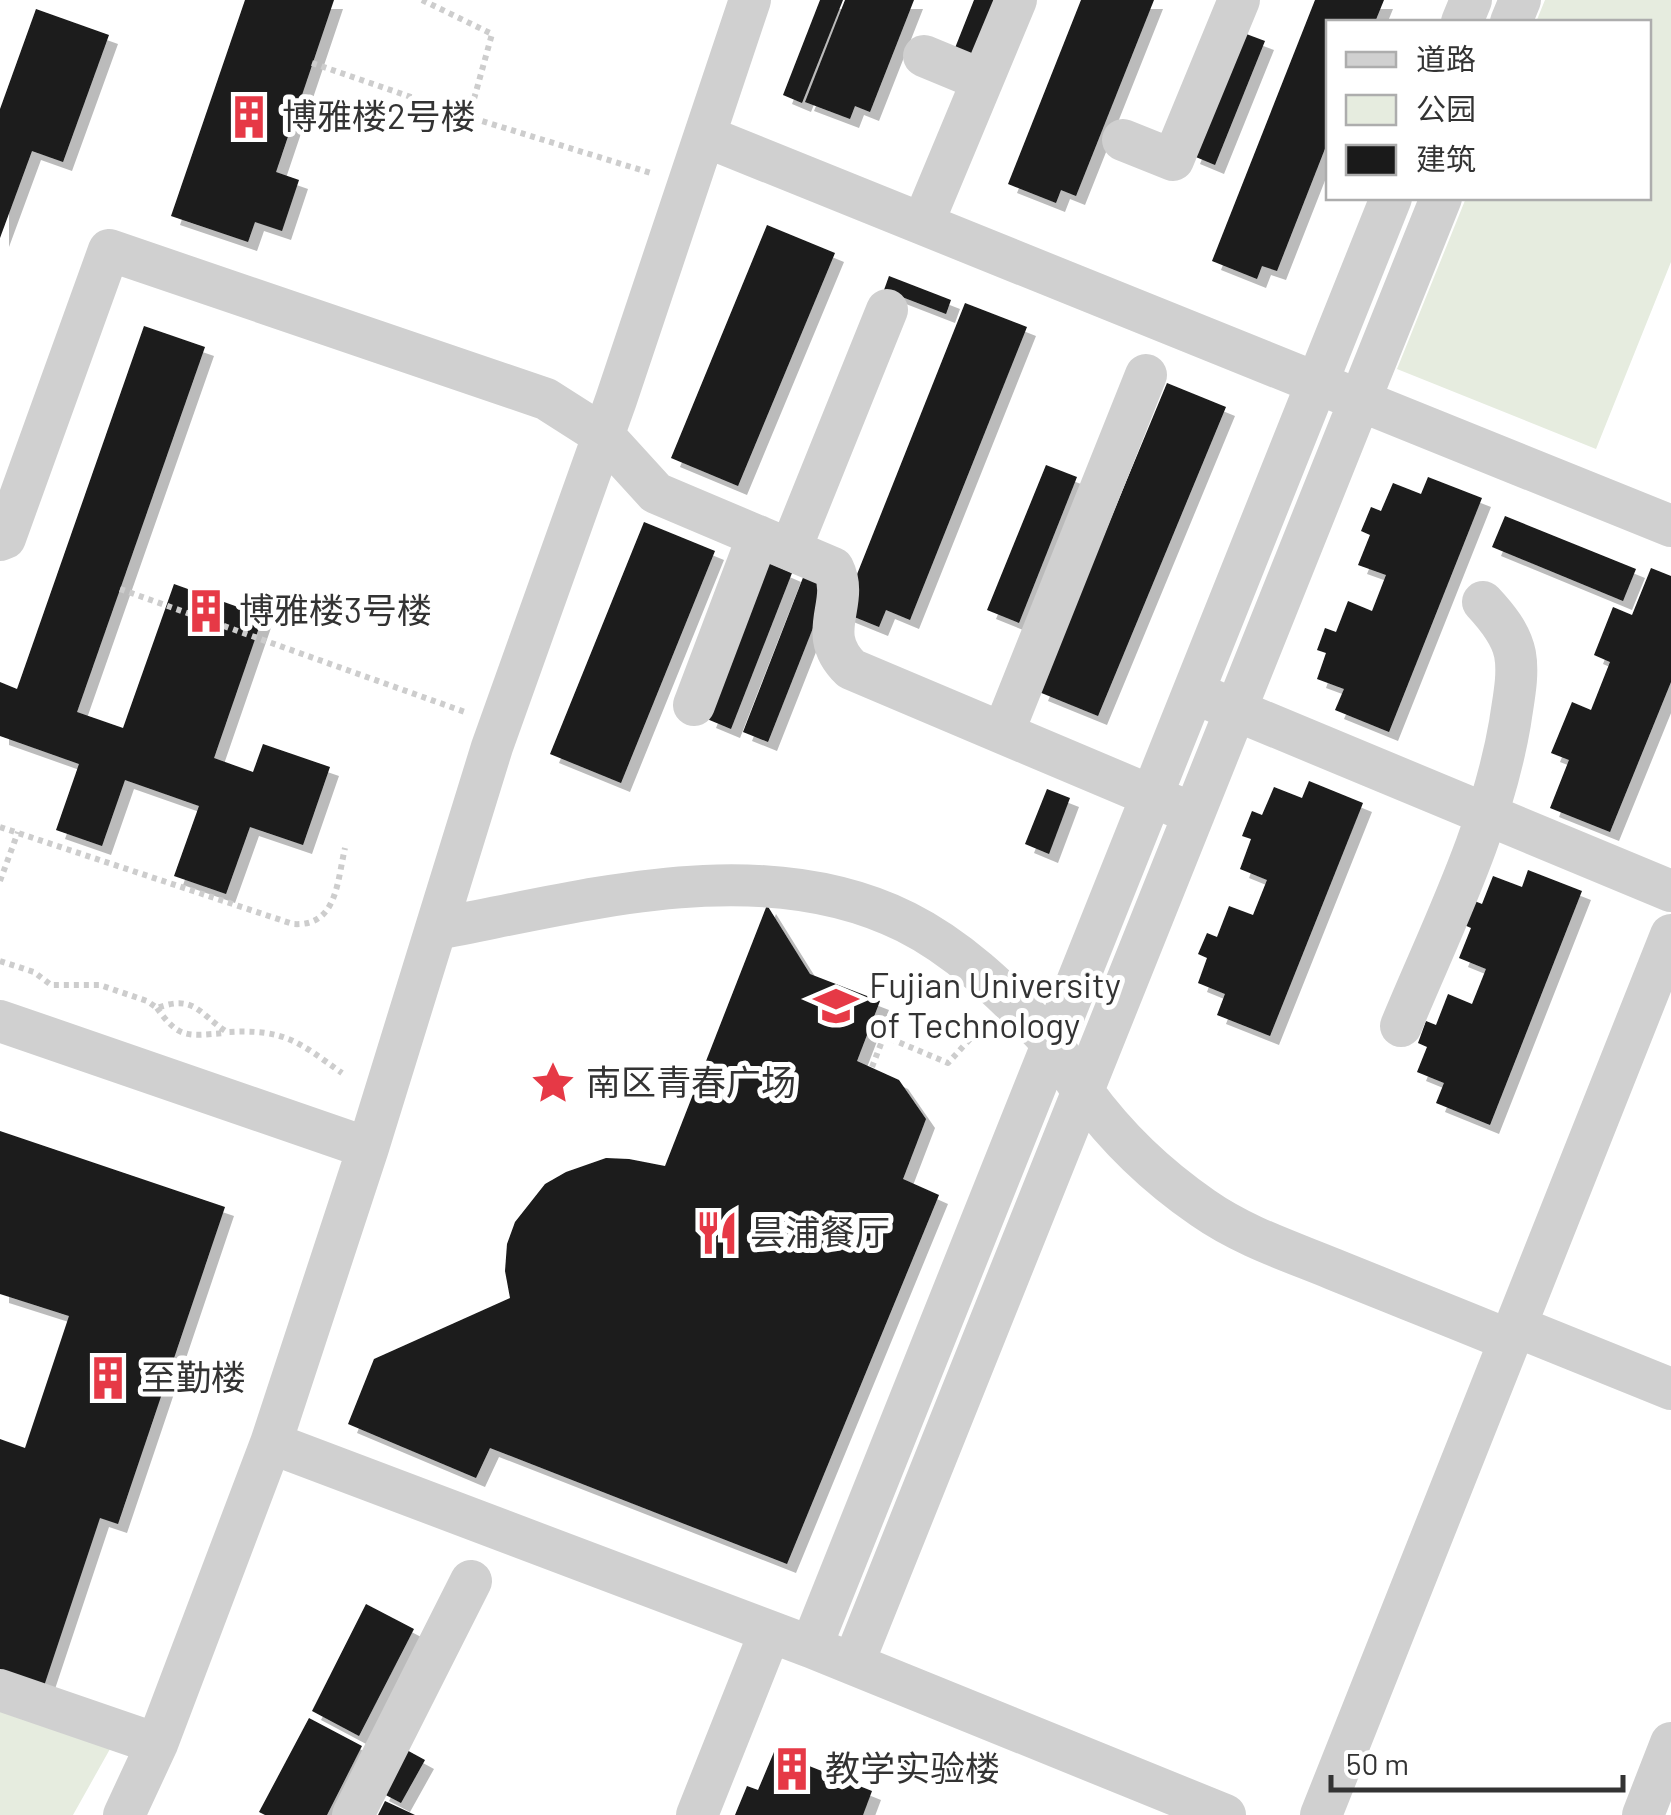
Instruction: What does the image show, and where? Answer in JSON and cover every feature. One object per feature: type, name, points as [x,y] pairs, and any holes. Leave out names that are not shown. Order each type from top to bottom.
[{"type":"street","points":[[124,1815],[157,1744],[271,1443],[368,1148],[499,724],[604,436],[750,0]]},
{"type":"street","points":[[923,222],[1016,0]]},
{"type":"street","points":[[1123,140],[1172,160],[1239,0]]},
{"type":"street","points":[[924,56],[982,80]]},
{"type":"street","points":[[707,137],[1671,526]]},
{"type":"street","points":[[812,1647],[1390,200]]},
{"type":"street","points":[[853,1664],[1441,200]]},
{"type":"street","points":[[2,539],[109,250],[546,399],[604,436],[656,493],[833,568],[838,584],[832,637],[841,660],[851,669],[1194,814]]},
{"type":"street","points":[[694,704],[887,310]]},
{"type":"street","points":[[1003,733],[1146,375]]},
{"type":"street","points":[[1402,1026],[1488,816],[1506,745],[1516,683],[1515,654],[1508,634],[1484,602]]},
{"type":"street","points":[[1195,693],[1671,890]]},
{"type":"street","points":[[437,929],[646,892],[750,886],[831,897],[905,921],[948,948],[1008,998],[1052,1042],[1110,1126],[1169,1182],[1234,1228],[1671,1389]]},
{"type":"street","points":[[1321,1815],[1671,934]]},
{"type":"street","points":[[0,1022],[368,1148]]},
{"type":"street","points":[[271,1443],[812,1647],[1225,1815]]},
{"type":"street","points":[[352,1815],[470,1581]]},
{"type":"street","points":[[697,1815],[770,1632]]},
{"type":"street","points":[[0,1690],[157,1744]]},
{"type":"street","points":[[1643,1815],[1671,1743]]},
{"type":"path","points":[[422,0],[492,34],[469,117]]},
{"type":"path","points":[[312,63],[469,117],[690,185]]},
{"type":"path","points":[[120,589],[499,724]]},
{"type":"path","points":[[0,827],[293,924],[316,922],[332,904],[345,848]]},
{"type":"path","points":[[0,881],[18,832]]},
{"type":"path","points":[[0,961],[24,967],[52,985],[100,986],[147,1001],[183,1035],[268,1031],[281,1034],[342,1073]]},
{"type":"path","points":[[872,1067],[884,1036],[948,1063],[1008,998]]},
{"type":"path","points":[[157,1008],[172,1002],[198,1007],[226,1032]]},
{"type":"green space","points":[[1545,0],[1671,0],[1671,262],[1596,449],[1397,369],[1465,200],[1651,200],[1651,20],[1537,20]]},
{"type":"green space","points":[[0,1710],[110,1749],[73,1815],[0,1815]]},
{"type":"building","name":"博雅楼2号楼","points":[[245,0],[334,0],[276,172],[299,180],[282,231],[255,222],[248,242],[171,216]]},
{"type":"building","points":[[820,0],[843,0],[802,103],[783,95]]},
{"type":"building","points":[[845,0],[914,0],[870,112],[855,106],[850,119],[805,102]]},
{"type":"building","points":[[974,0],[994,0],[972,55],[955,48]]},
{"type":"building","points":[[1081,0],[1154,0],[1076,196],[1061,190],[1056,203],[1008,184]]},
{"type":"building","points":[[1315,0],[1384,0],[1376,20],[1326,20],[1326,146],[1277,271],[1262,266],[1257,279],[1212,261]]},
{"type":"building","points":[[36,9],[109,35],[63,162],[32,151],[0,238],[0,109]]},
{"type":"building","points":[[1241,32],[1265,41],[1215,165],[1191,155]]},
{"type":"building","points":[[767,225],[835,253],[738,486],[671,458]]},
{"type":"building","points":[[889,276],[951,300],[946,314],[884,290]]},
{"type":"building","points":[[965,303],[1027,327],[910,620],[886,610],[879,627],[842,612]]},
{"type":"building","name":"博雅楼3号楼","points":[[144,326],[205,347],[77,712],[123,728],[174,584],[263,616],[214,758],[253,772],[263,744],[330,767],[303,845],[250,827],[226,894],[174,876],[199,806],[125,780],[102,846],[56,830],[79,764],[0,736],[0,682],[17,689]]},
{"type":"building","points":[[1167,383],[1226,407],[1098,716],[1039,692]]},
{"type":"building","points":[[1046,465],[1077,477],[1019,623],[987,610]]},
{"type":"building","points":[[1428,477],[1482,498],[1389,732],[1335,710],[1344,689],[1317,679],[1326,653],[1317,650],[1325,628],[1336,632],[1348,601],[1372,611],[1386,575],[1358,565],[1370,535],[1361,531],[1371,507],[1381,511],[1393,483],[1421,494]]},
{"type":"building","points":[[1505,516],[1636,569],[1623,601],[1492,547]]},
{"type":"building","points":[[644,522],[715,551],[621,783],[550,754]]},
{"type":"building","points":[[769,563],[792,573],[731,729],[707,719]]},
{"type":"building","points":[[1651,568],[1671,576],[1671,682],[1610,832],[1550,808],[1569,760],[1551,753],[1572,702],[1591,710],[1610,662],[1594,655],[1613,607],[1632,615]]},
{"type":"building","points":[[804,575],[820,581],[824,600],[768,742],[743,732]]},
{"type":"building","points":[[1309,781],[1363,803],[1270,1036],[1217,1015],[1225,994],[1198,983],[1207,958],[1198,954],[1207,933],[1217,937],[1229,906],[1253,915],[1267,880],[1240,869],[1251,839],[1242,836],[1252,811],[1262,815],[1274,787],[1302,798]]},
{"type":"building","points":[[1047,789],[1070,798],[1049,854],[1025,844]]},
{"type":"building","points":[[1528,870],[1582,891],[1490,1125],[1436,1103],[1444,1083],[1417,1072],[1427,1047],[1418,1043],[1426,1021],[1436,1025],[1448,994],[1472,1004],[1486,969],[1459,958],[1471,928],[1462,924],[1472,900],[1482,904],[1493,876],[1522,887]]},
{"type":"building","name":"昙浦餐厅","points":[[767,905],[810,974],[880,1001],[857,1061],[899,1080],[926,1119],[903,1179],[939,1195],[787,1564],[490,1448],[476,1478],[348,1424],[374,1359],[510,1298],[505,1271],[507,1244],[515,1222],[545,1184],[606,1158],[665,1166]]},
{"type":"building","name":"至勤楼","points":[[0,1131],[225,1207],[118,1524],[100,1518],[44,1686],[0,1671],[0,1439],[25,1448],[69,1316],[0,1294]]},
{"type":"building","points":[[366,1604],[414,1629],[359,1736],[312,1711]]},
{"type":"building","points":[[309,1718],[362,1746],[327,1815],[265,1815],[259,1812]]},
{"type":"building","points":[[403,1748],[425,1760],[401,1803],[380,1792]]},
{"type":"building","name":"教学实验楼","points":[[774,1752],[872,1791],[863,1815],[735,1815],[747,1786],[758,1790]]},
{"type":"building","points":[[385,1801],[415,1815],[378,1815]]},
{"type":"place","name":"博雅楼2号楼","points":[[249,117]]},
{"type":"place","name":"博雅楼3号楼","points":[[206,611]]},
{"type":"place","name":"Fujian University of Technology","points":[[836,1006]]},
{"type":"place","name":"南区青春广场","points":[[553,1083]]},
{"type":"place","name":"昙浦餐厅","points":[[717,1233]]},
{"type":"place","name":"至勤楼","points":[[108,1378]]},
{"type":"place","name":"教学实验楼","points":[[792,1769]]}]
